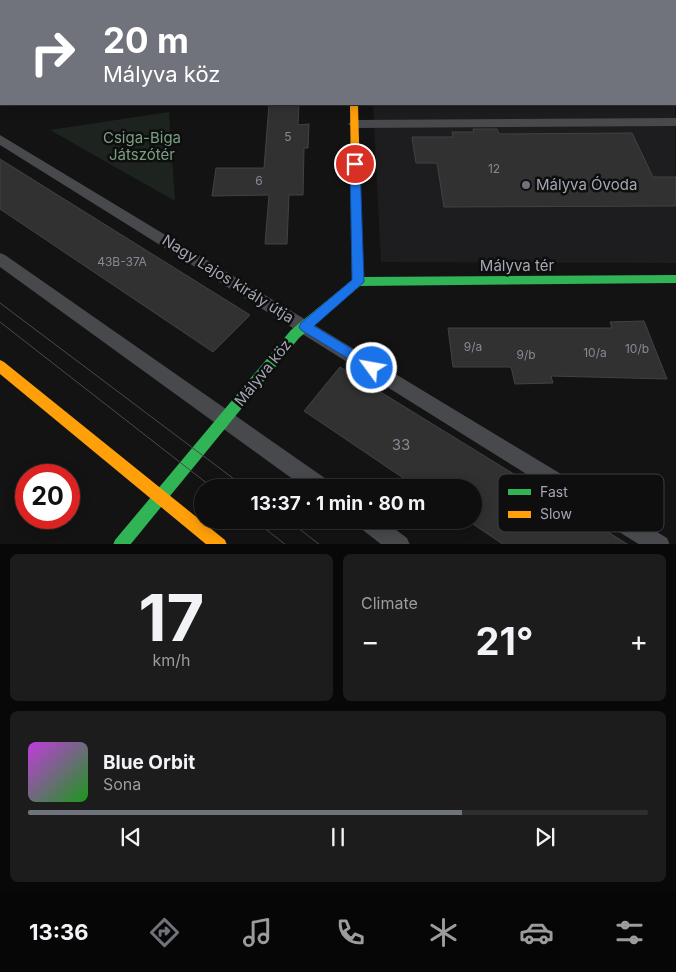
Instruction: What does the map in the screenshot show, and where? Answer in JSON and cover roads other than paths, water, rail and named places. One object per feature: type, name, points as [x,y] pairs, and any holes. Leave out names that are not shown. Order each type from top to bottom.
[{"type":"street","points":[[354,105],[358,282]]},
{"type":"street","name":"Mályva tér","points":[[358,282],[676,279]]},
{"type":"street","name":"Mályva köz","points":[[120,544],[162,496],[295,334],[358,282]]},
{"type":"street","points":[[0,366],[220,544]]},
{"type":"lane","points":[[354,124],[676,122]]},
{"type":"lane","name":"Nagy Lajos király útja","points":[[0,139],[545,474]]},
{"type":"lane","points":[[0,259],[310,479]]},
{"type":"lane","points":[[379,529],[400,544]]},
{"type":"lane","name":"Nagy Lajos király útja","points":[[640,532],[660,544]]},
{"type":"tram line","points":[[0,303],[234,479]]},
{"type":"tram line","points":[[0,322],[201,479]]},
{"type":"tram line","points":[[266,529],[285,544]]},
{"type":"tram line","points":[[300,529],[319,544]]},
{"type":"place","name":"Mályva Óvoda","points":[[526,185]]},
{"type":"park label","name":"Csiga-Biga Játszótér","points":[[142,146]]}]
